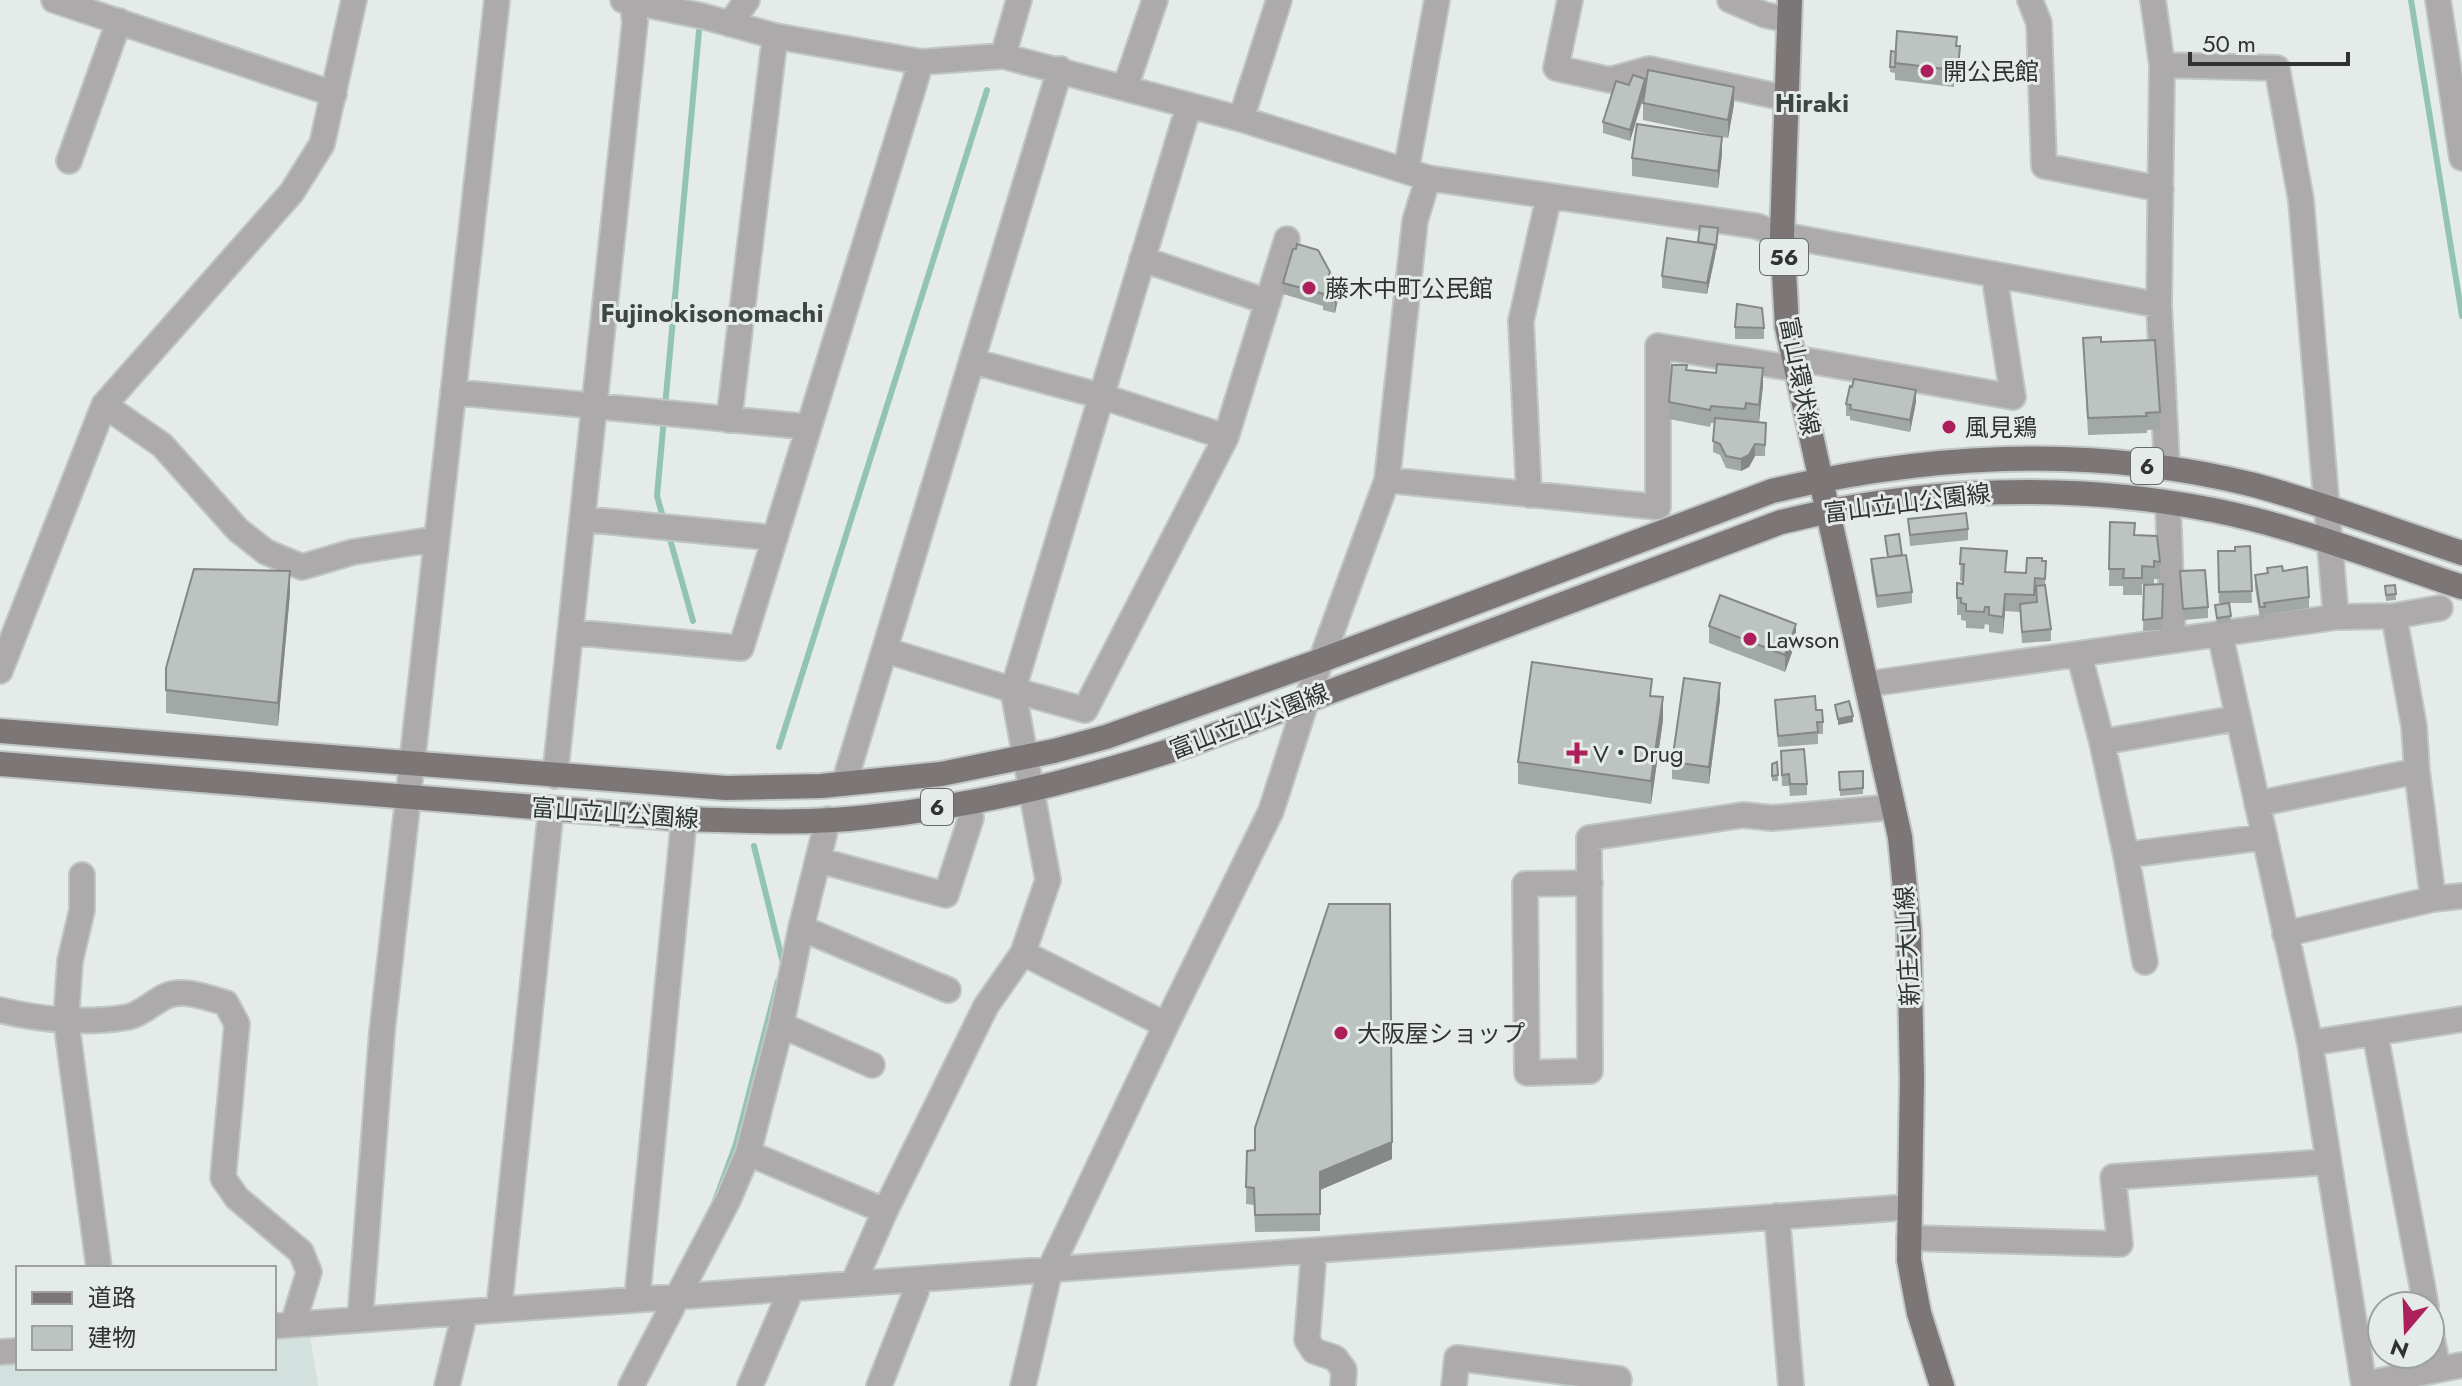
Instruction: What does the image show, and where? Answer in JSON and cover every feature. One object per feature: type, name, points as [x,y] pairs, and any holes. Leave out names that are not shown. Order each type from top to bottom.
[{"type":"main road","name":"富山環状線","points":[[1790,10],[1782,235],[1787,327],[1827,510]]},
{"type":"main road","name":"富山立山公園線","points":[[0,731],[726,788],[844,784],[941,774],[1106,737],[1165,718],[1772,491],[1924,463],[2017,458],[2108,461],[2167,468],[2254,486],[2462,553]]},
{"type":"main road","name":"富山立山公園線","points":[[0,764],[684,819],[868,817],[1030,791],[1177,749],[1781,522],[1877,502],[1984,492],[2049,492],[2226,513],[2331,543],[2462,587]]},
{"type":"main road","name":"新庄大山線","points":[[1827,510],[1900,837],[1909,930],[1912,1079],[1909,1260],[1919,1313],[1942,1386]]},
{"type":"street","points":[[0,671],[104,405],[292,192],[322,144],[354,0]]},
{"type":"street","points":[[360,1320],[382,1032],[497,0]]},
{"type":"street","points":[[730,24],[747,0]]},
{"type":"street","points":[[1003,56],[1019,0]]},
{"type":"street","points":[[1125,88],[1155,0]]},
{"type":"street","points":[[1241,119],[1279,0]]},
{"type":"street","points":[[1023,1386],[1050,1269],[1271,811],[1307,699],[1387,480],[1437,0]]},
{"type":"street","points":[[1570,0],[1556,68],[1610,80],[1649,69],[1785,98]]},
{"type":"street","points":[[1730,0],[1765,15],[1790,10]]},
{"type":"street","points":[[2030,0],[2039,23],[2044,166],[2161,189]]},
{"type":"street","points":[[2153,0],[2162,65],[2159,305],[2167,468]]},
{"type":"street","points":[[2438,0],[2462,158]]},
{"type":"street","points":[[555,776],[635,22],[629,1],[775,36],[921,62],[1003,56],[1241,119],[1417,175],[1756,226],[1782,235],[2159,305]]},
{"type":"street","points":[[65,2],[334,94]]},
{"type":"street","points":[[69,161],[119,21]]},
{"type":"street","points":[[729,420],[775,36]]},
{"type":"street","points":[[571,632],[741,648],[921,62]]},
{"type":"street","points":[[2162,65],[2277,68],[2301,200],[2336,617]]},
{"type":"street","points":[[844,784],[1060,69]]},
{"type":"street","points":[[853,1284],[885,1211],[986,1006],[1023,953],[1048,880],[1013,690],[1189,105]]},
{"type":"street","points":[[1529,495],[1521,321],[1549,196]]},
{"type":"street","points":[[885,650],[1085,710],[1226,437],[1287,239]]},
{"type":"street","points":[[1142,259],[1268,302]]},
{"type":"street","points":[[1387,480],[1658,507],[1658,346],[2013,397],[1994,274]]},
{"type":"street","points":[[972,361],[1101,396],[1226,437]]},
{"type":"street","points":[[453,392],[809,427]]},
{"type":"street","points":[[104,405],[162,445],[238,530],[266,552],[302,567],[353,552],[436,539]]},
{"type":"street","points":[[2168,504],[2173,640]]},
{"type":"street","points":[[583,519],[775,538]]},
{"type":"street","points":[[1868,684],[2336,617],[2394,616],[2440,608]]},
{"type":"street","points":[[2394,616],[2414,726],[2433,899]]},
{"type":"street","points":[[2220,634],[2310,1043],[2364,1385],[2450,1367]]},
{"type":"street","points":[[2079,654],[2102,742],[2145,962]]},
{"type":"street","points":[[2102,742],[2238,718]]},
{"type":"street","points":[[2257,804],[2417,771]]},
{"type":"street","points":[[818,860],[946,895],[971,818],[969,803]]},
{"type":"street","points":[[1590,883],[1525,884],[1527,1073],[1590,1071],[1590,883],[1589,838],[1743,815],[1772,818],[1893,807]]},
{"type":"street","points":[[499,1309],[551,809]]},
{"type":"street","points":[[637,1299],[684,819]]},
{"type":"street","points":[[631,1386],[728,1200],[748,1153],[828,819]]},
{"type":"street","points":[[2126,855],[2265,837]]},
{"type":"street","points":[[82,875],[82,910],[70,961],[66,1020],[99,1266]]},
{"type":"street","points":[[2285,934],[2433,899],[2462,896]]},
{"type":"street","points":[[801,928],[948,990]]},
{"type":"street","points":[[1023,953],[1166,1025]]},
{"type":"street","points":[[0,1010],[66,1020],[106,1020],[133,1016],[168,995],[194,994],[226,1003],[237,1024],[223,1178],[237,1198],[301,1252],[309,1272],[283,1325],[1910,1207]]},
{"type":"street","points":[[2310,1043],[2462,1019]]},
{"type":"street","points":[[781,1025],[872,1065]]},
{"type":"street","points":[[2375,1033],[2423,1290]]},
{"type":"street","points":[[748,1153],[885,1211]]},
{"type":"street","points":[[1909,1238],[2120,1244],[2113,1177],[2327,1162]]},
{"type":"street","points":[[1777,1216],[1791,1386]]},
{"type":"street","points":[[1314,1251],[1307,1340],[1314,1351],[1335,1358],[1344,1370],[1343,1386]]},
{"type":"street","points":[[879,1386],[921,1279]]},
{"type":"street","points":[[750,1386],[792,1288]]},
{"type":"street","points":[[447,1386],[465,1312]]},
{"type":"street","points":[[1454,1386],[1457,1358],[1619,1379],[1618,1386]]},
{"type":"shaded area","points":[[308,1323],[318,1386],[0,1386],[0,1351],[16,1349],[16,1370],[276,1370],[276,1326]]},
{"type":"building","points":[[1897,31],[1957,37],[1956,46],[1960,46],[1958,67],[1954,70],[1895,63]]},
{"type":"building","points":[[1891,51],[1896,52],[1895,67],[1890,67]]},
{"type":"building","points":[[1648,70],[1734,87],[1728,120],[1643,103]]},
{"type":"building","points":[[1633,75],[1645,79],[1630,130],[1603,122],[1616,81],[1629,85]]},
{"type":"building","points":[[1637,124],[1722,137],[1718,171],[1632,158]]},
{"type":"building","points":[[1700,226],[1718,228],[1716,247],[1698,242]]},
{"type":"building","points":[[1667,238],[1715,245],[1707,283],[1662,276]]},
{"type":"building","points":[[1297,244],[1318,250],[1330,272],[1328,278],[1338,287],[1335,301],[1323,298],[1324,294],[1283,283]]},
{"type":"building","points":[[1737,304],[1762,308],[1764,328],[1735,327]]},
{"type":"building","points":[[2101,337],[2101,342],[2155,340],[2160,412],[2146,413],[2147,416],[2088,418],[2083,338]]},
{"type":"building","points":[[1717,364],[1763,368],[1759,405],[1746,403],[1745,409],[1711,406],[1710,410],[1669,402],[1672,365],[1687,365],[1686,370],[1716,373]]},
{"type":"building","points":[[1854,379],[1916,390],[1910,420],[1850,409],[1851,405],[1846,404]]},
{"type":"building","points":[[1715,418],[1766,423],[1765,445],[1755,444],[1749,455],[1741,459],[1726,456],[1720,444],[1713,441]]},
{"type":"building","points":[[1966,513],[1968,529],[1910,535],[1908,519]]},
{"type":"building","points":[[2110,522],[2135,523],[2134,535],[2157,536],[2160,562],[2154,561],[2154,567],[2142,566],[2142,578],[2123,578],[2124,569],[2109,569]]},
{"type":"building","points":[[1899,534],[1902,555],[1888,557],[1885,536]]},
{"type":"building","points":[[2250,546],[2252,591],[2219,592],[2218,551],[2235,551],[2235,547]]},
{"type":"building","points":[[1961,548],[2007,551],[2005,572],[2026,573],[2027,558],[2042,558],[2046,561],[2045,579],[2035,578],[2034,595],[2005,594],[2003,617],[1989,615],[1989,607],[1985,607],[1984,612],[1966,611],[1966,604],[1957,598],[1957,583],[1963,584]]},
{"type":"building","points":[[1906,555],[1912,592],[1877,596],[1871,559]]},
{"type":"building","points":[[2282,566],[2283,571],[2307,567],[2309,597],[2264,603],[2265,607],[2260,607],[2255,575],[2268,573],[2267,568]]},
{"type":"building","points":[[194,569],[290,571],[278,703],[166,690],[166,668]]},
{"type":"building","points":[[2205,570],[2208,607],[2183,609],[2180,571]]},
{"type":"building","points":[[2163,584],[2162,618],[2143,620],[2144,585]]},
{"type":"building","points":[[2045,585],[2051,629],[2022,632],[2020,604],[2037,602],[2036,586]]},
{"type":"building","points":[[2395,585],[2396,594],[2386,595],[2385,586]]},
{"type":"building","points":[[1720,595],[1796,624],[1785,655],[1709,626]]},
{"type":"building","points":[[2229,603],[2231,616],[2217,618],[2215,605]]},
{"type":"building","points":[[1532,662],[1652,679],[1650,696],[1663,697],[1651,781],[1518,762]]},
{"type":"building","points":[[1684,678],[1720,683],[1709,767],[1672,762]]},
{"type":"building","points":[[1815,696],[1816,710],[1822,710],[1823,722],[1817,722],[1818,732],[1778,736],[1775,700]]},
{"type":"building","points":[[1849,701],[1853,716],[1838,719],[1835,705]]},
{"type":"building","points":[[1804,749],[1807,784],[1790,784],[1789,774],[1782,775],[1781,751]]},
{"type":"building","points":[[1777,762],[1778,775],[1772,776],[1772,764]]},
{"type":"building","points":[[1863,771],[1863,788],[1840,790],[1839,772]]},
{"type":"building","name":"大阪屋ショップ","points":[[1329,904],[1390,904],[1392,1142],[1320,1172],[1320,1214],[1255,1215],[1254,1188],[1246,1187],[1247,1151],[1255,1150],[1255,1128]]},
{"type":"waterway","points":[[2411,0],[2462,316]]},
{"type":"waterway","points":[[665,407],[700,20]]},
{"type":"waterway","points":[[779,747],[987,90]]},
{"type":"waterway","points":[[664,418],[657,496],[664,521]]},
{"type":"waterway","points":[[668,532],[693,621]]},
{"type":"waterway","points":[[754,846],[783,963]]},
{"type":"waterway","points":[[715,1201],[736,1144],[778,981]]},
{"type":"place","name":"開公民館","points":[[1927,71]]},
{"type":"place","name":"藤木中町公民館","points":[[1309,288]]},
{"type":"place","name":"風見鶏","points":[[1949,427]]},
{"type":"place","name":"Lawson","points":[[1750,639]]},
{"type":"place","name":"V・Drug","points":[[1577,753]]},
{"type":"place","name":"大阪屋ショップ","points":[[1341,1033]]},
{"type":"district","name":"Hiraki","points":[[1812,103]]},
{"type":"district","name":"Fujinokisonomachi","points":[[712,313]]}]
